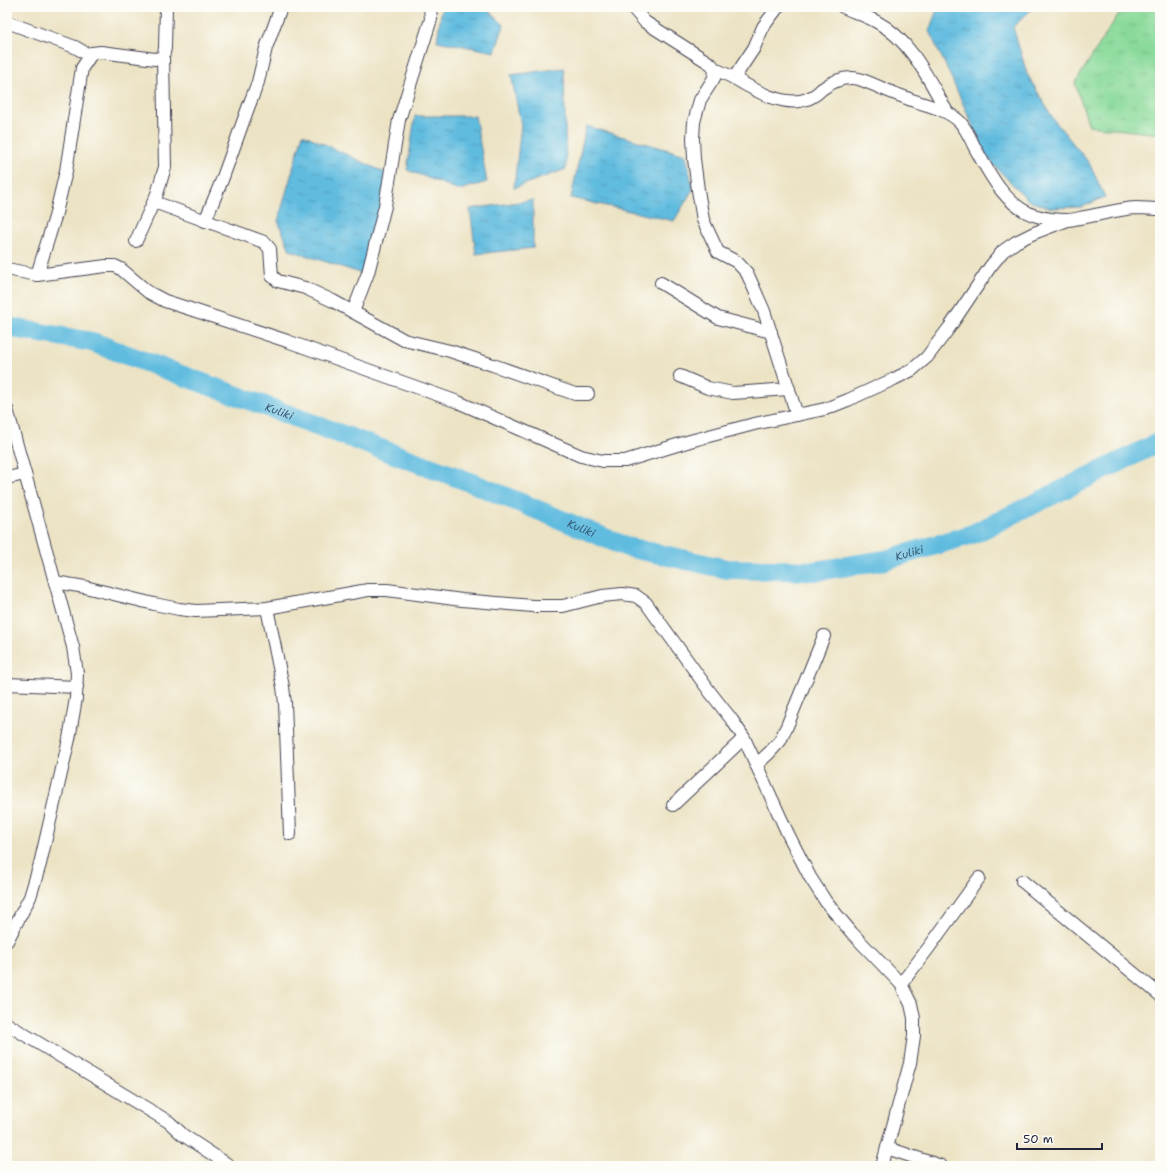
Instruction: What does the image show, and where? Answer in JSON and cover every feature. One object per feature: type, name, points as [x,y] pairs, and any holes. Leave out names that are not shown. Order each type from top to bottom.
[{"type":"street","points":[[136,241],[154,202],[165,167],[163,57],[165,48],[166,7]]},
{"type":"street","points":[[205,221],[222,180],[258,82],[266,48],[281,7]]},
{"type":"street","points":[[353,312],[368,273],[383,213],[399,120],[431,19],[430,7]]},
{"type":"street","points":[[632,7],[645,22],[711,64],[715,69],[734,78],[754,91],[767,96],[782,100],[807,100],[840,79],[851,78],[873,84],[915,102],[947,112],[960,122],[994,181],[1015,205],[1036,216],[1049,219],[1068,220]]},
{"type":"street","points":[[734,78],[754,48],[763,27],[778,7]]},
{"type":"street","points":[[843,7],[877,22],[901,40],[915,58],[947,112]]},
{"type":"street","points":[[7,22],[75,47],[86,54],[101,52],[155,59],[163,57]]},
{"type":"street","points":[[37,275],[55,217],[66,171],[82,68],[92,53]]},
{"type":"street","points":[[715,69],[714,78],[700,100],[694,122],[694,159],[703,220],[718,252],[737,262],[747,273],[764,311],[797,415]]},
{"type":"street","points":[[154,202],[264,242],[270,249],[272,276],[278,281],[305,288],[404,340],[494,365],[576,394],[588,394]]},
{"type":"street","points":[[7,269],[37,275],[115,266],[121,269],[148,292],[164,302],[190,308],[287,341],[450,400],[581,456],[603,461],[625,461],[754,424],[825,409],[894,380],[912,370],[927,357],[949,328],[990,267],[1003,252],[1016,242],[1034,233],[1068,220],[1136,208],[1160,209]]},
{"type":"street","points":[[661,283],[718,318],[771,332]]},
{"type":"street","points":[[680,376],[708,388],[733,393],[789,389]]},
{"type":"street","points":[[7,409],[73,647],[77,673],[76,698],[69,739],[40,864],[30,897],[7,941]]},
{"type":"street","points":[[7,478],[25,474]]},
{"type":"street","points":[[55,582],[85,587],[179,609],[196,610],[267,608],[368,590],[387,590],[462,600],[533,606],[563,606],[602,596],[622,594],[636,596],[646,603],[744,738],[788,834],[810,877],[826,902],[852,933],[901,984],[911,1004],[914,1018],[914,1036],[910,1063],[882,1166]]},
{"type":"street","points":[[267,608],[285,703],[290,834]]},
{"type":"street","points":[[756,765],[770,753],[780,741],[796,708],[824,636]]},
{"type":"street","points":[[7,684],[77,687]]},
{"type":"street","points":[[673,805],[744,738]]},
{"type":"street","points":[[901,984],[979,878]]},
{"type":"street","points":[[1022,881],[1160,995]]},
{"type":"street","points":[[7,1024],[169,1122],[183,1135],[230,1166]]},
{"type":"street","points":[[887,1148],[941,1166]]},
{"type":"green space","points":[[1123,7],[1160,7],[1160,134],[1089,126],[1075,83]]},
{"type":"water","points":[[442,7],[485,7],[504,25],[495,52],[437,41]]},
{"type":"water","points":[[938,7],[1034,7],[1013,27],[1027,74],[1054,120],[1089,163],[1105,197],[1082,207],[1052,208],[1029,201],[988,159],[929,31]]},
{"type":"water","points":[[564,68],[566,169],[514,188],[521,125],[511,75]]},
{"type":"water","points":[[415,116],[475,116],[487,182],[459,190],[407,170]]},
{"type":"water","points":[[586,126],[686,155],[693,189],[674,221],[571,198]]},
{"type":"water","points":[[303,134],[390,175],[366,275],[290,250],[278,221]]},
{"type":"water","points":[[533,200],[533,248],[476,254],[470,209]]},
{"type":"waterway","name":"Kuliki","points":[[7,327],[92,342],[470,482],[627,547],[727,569],[816,571],[885,560],[973,534],[1160,442]]}]
